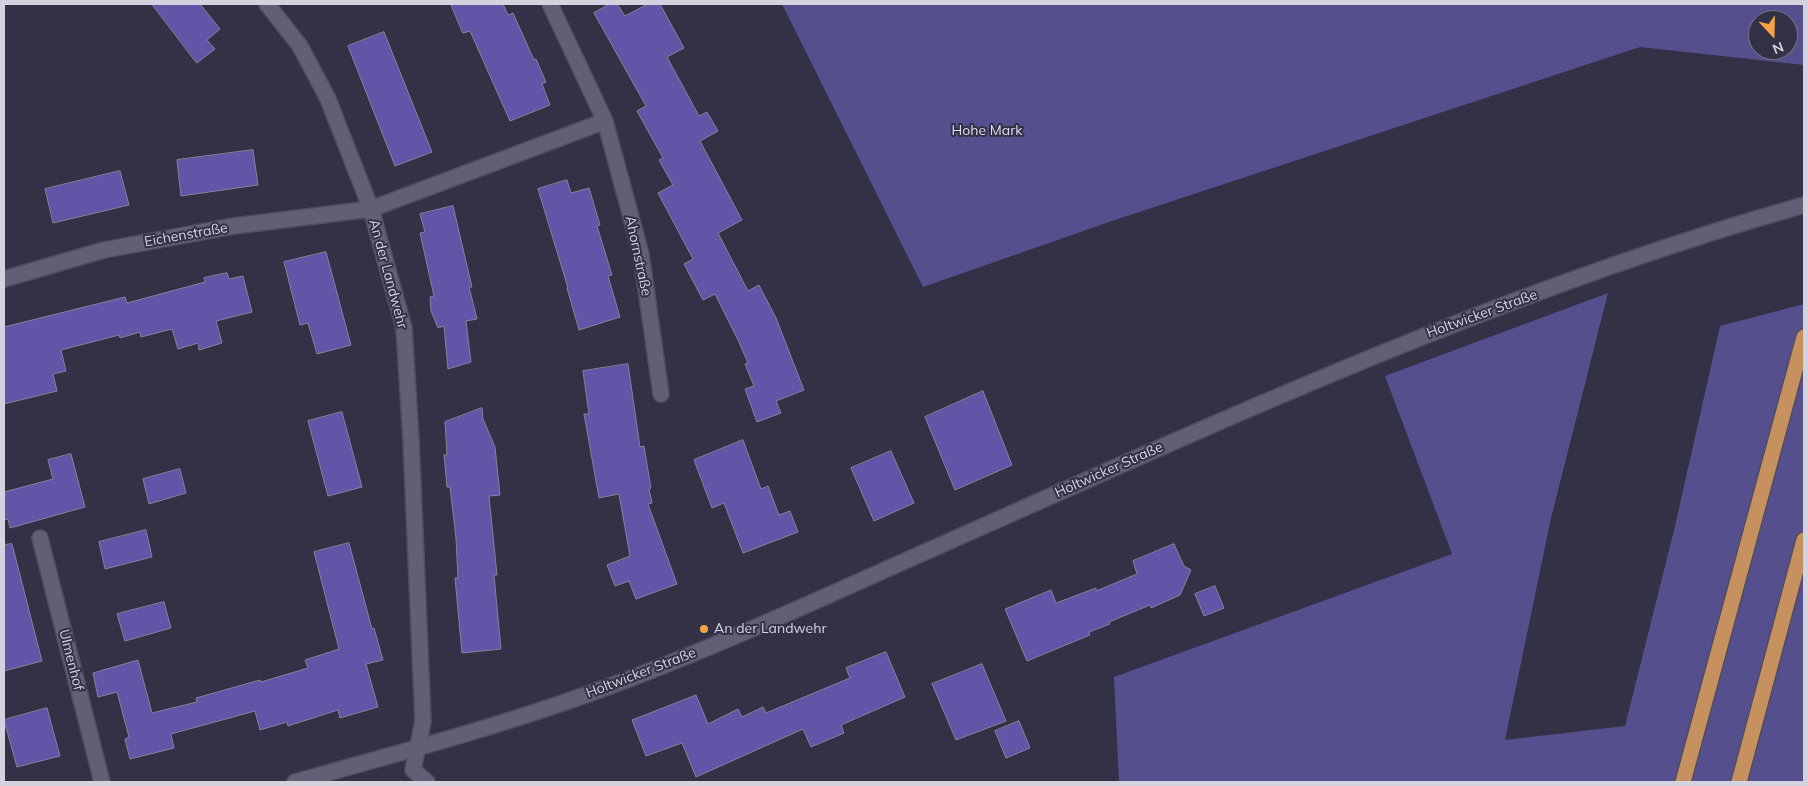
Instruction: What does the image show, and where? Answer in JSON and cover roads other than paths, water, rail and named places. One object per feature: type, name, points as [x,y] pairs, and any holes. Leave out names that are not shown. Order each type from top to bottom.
[{"type":"highway","points":[[1683,782],[1804,337]]},
{"type":"highway","points":[[1739,782],[1804,540]]},
{"type":"street","name":"An der Landwehr","points":[[267,4],[300,46],[328,99],[371,209],[404,328],[411,440],[423,721],[418,749]]},
{"type":"street","name":"Ahornstraße","points":[[550,4],[605,121],[641,254],[661,394]]},
{"type":"street","points":[[371,209],[605,121]]},
{"type":"street","name":"Holtwicker Straße","points":[[295,782],[418,749],[624,681],[701,650],[1226,418],[1436,331],[1710,233],[1804,205]]},
{"type":"street","name":"Eichenstraße","points":[[4,279],[104,250],[234,226],[371,209]]},
{"type":"street","name":"Ulmenhof","points":[[40,538],[102,782]]},
{"type":"street","points":[[418,749],[413,770],[427,782]]},
{"type":"place","name":"An der Landwehr","points":[[704,629]]},
{"type":"park label","name":"Hohe Mark","points":[[987,131]]}]
